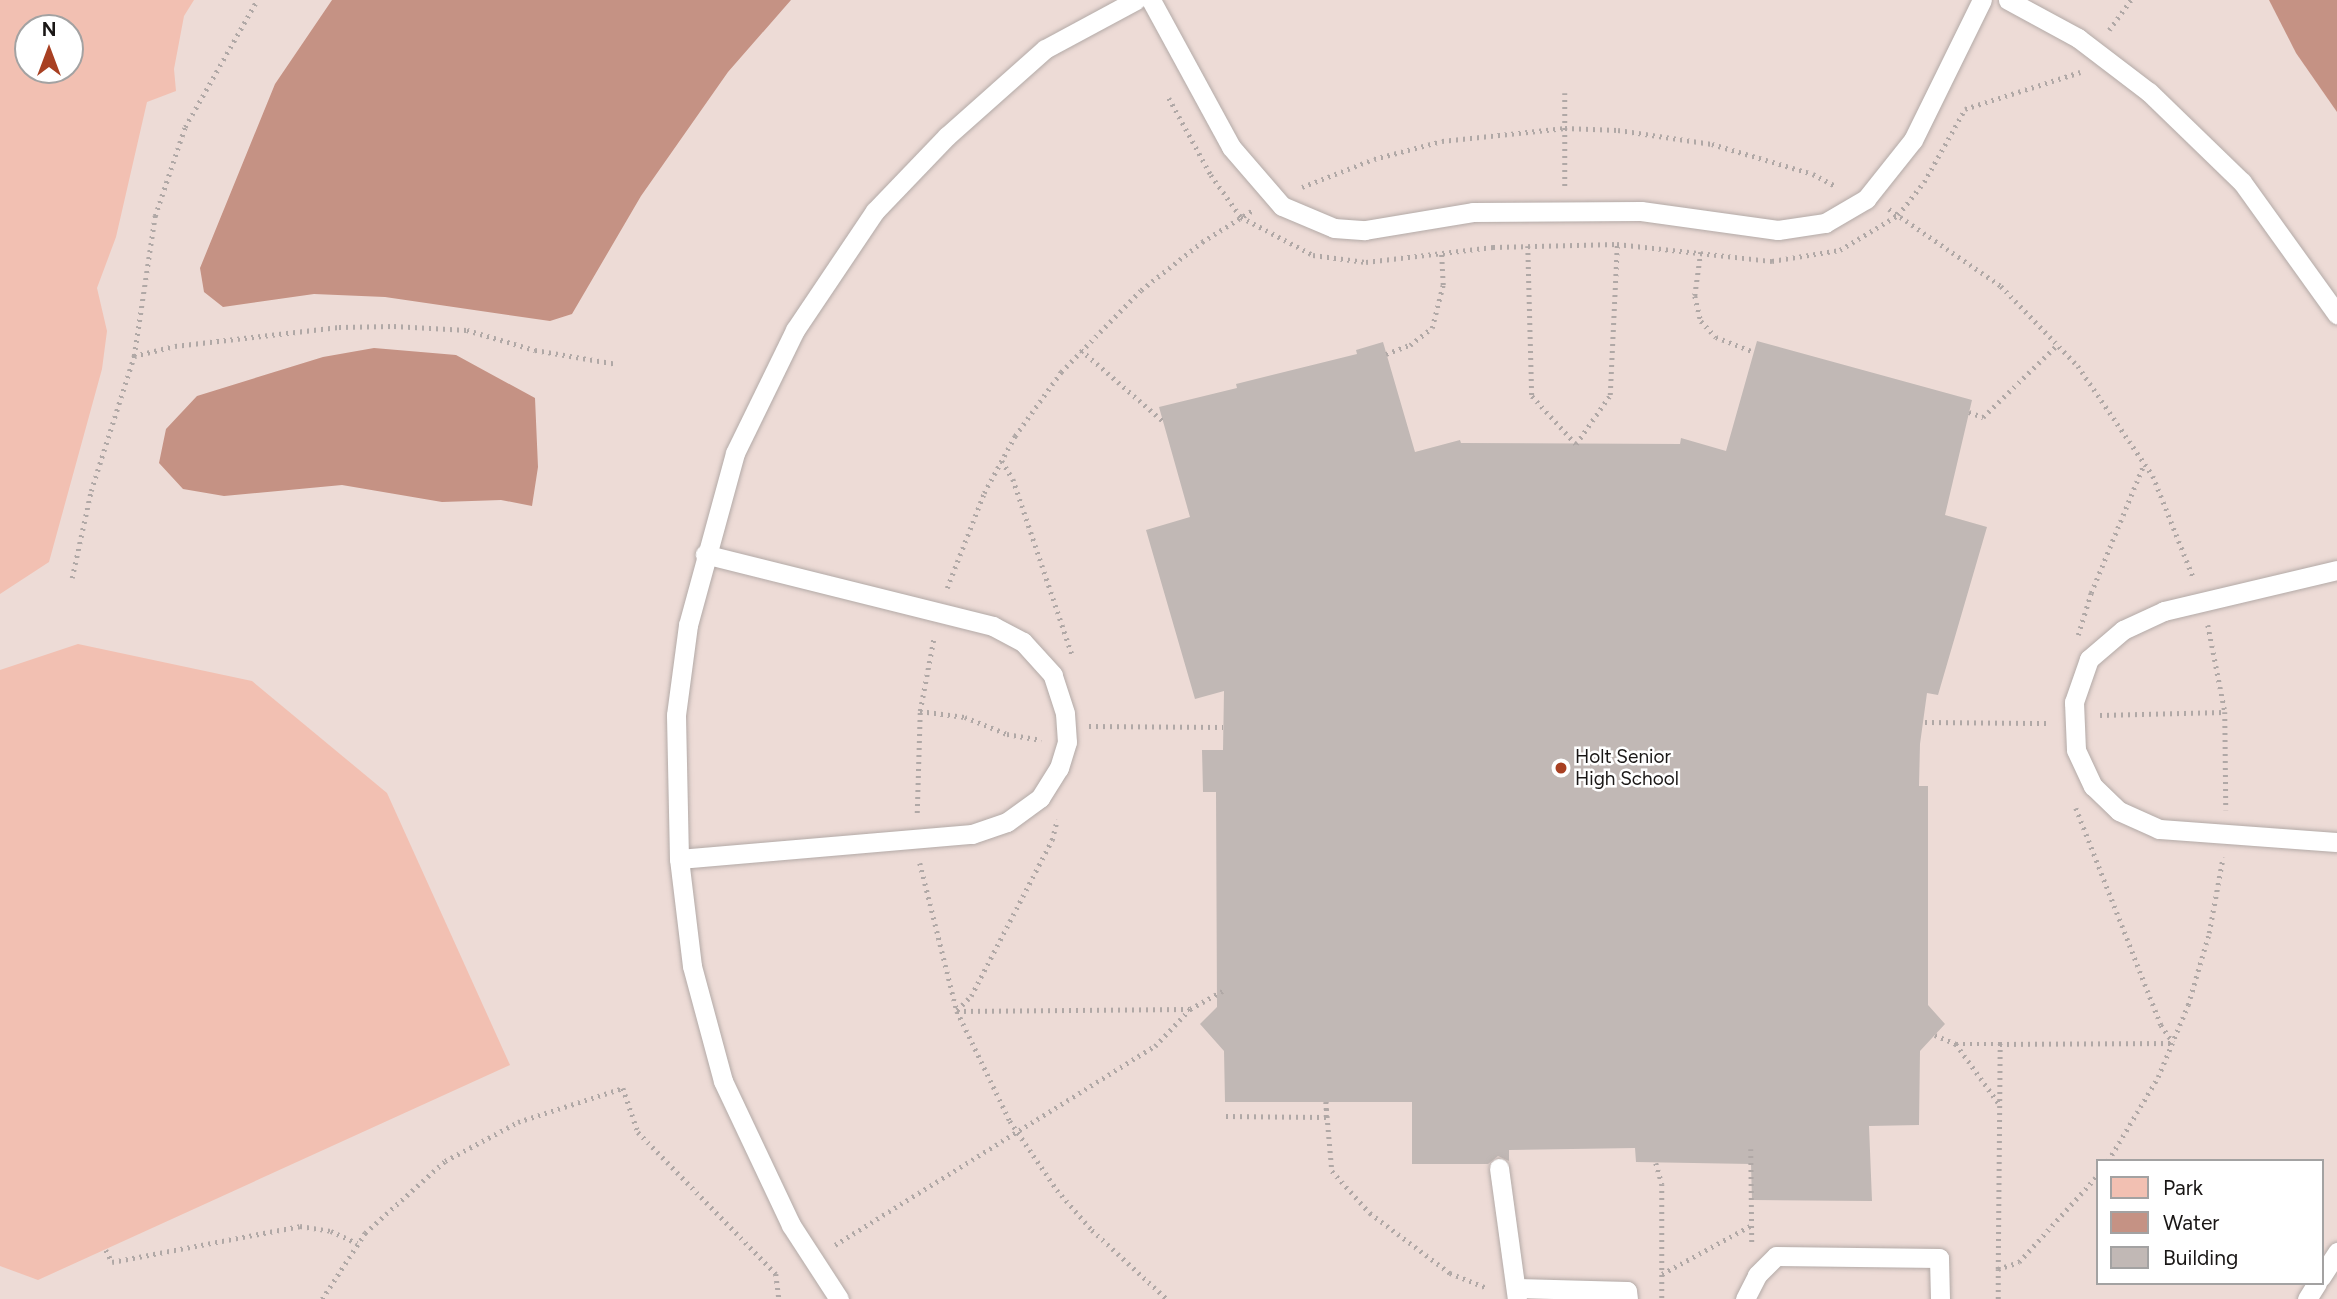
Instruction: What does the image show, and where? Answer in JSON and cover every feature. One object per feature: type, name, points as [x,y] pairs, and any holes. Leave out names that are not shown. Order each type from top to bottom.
[{"type":"lane","points":[[839,1299],[811,1259],[723,1081],[692,966],[679,859],[676,715],[688,625],[705,554],[736,453],[795,330],[875,211],[947,136],[1045,49],[1136,0]]},
{"type":"lane","points":[[1151,0],[1231,147],[1276,200],[1334,228],[1365,230],[1473,212],[1641,211],[1778,230],[1825,223],[1866,199],[1913,140],[1982,0]]},
{"type":"lane","points":[[2008,0],[2078,38],[2149,92],[2242,182],[2337,314]]},
{"type":"lane","points":[[679,859],[972,834],[1007,822],[1040,798],[1059,768],[1067,742],[1065,713],[1054,675],[1023,642],[993,625],[705,554]]},
{"type":"lane","points":[[2337,570],[2164,611],[2123,630],[2089,659],[2074,702],[2076,750],[2093,786],[2119,811],[2159,829],[2337,842]]},
{"type":"lane","points":[[1499,1168],[1517,1294],[1627,1291],[1628,1299]]},
{"type":"lane","points":[[2323,1274],[2337,1252]]},
{"type":"lane","points":[[1745,1299],[1757,1275],[1776,1256],[1939,1258],[1940,1299]]},
{"type":"path","points":[[72,578],[91,491],[134,356],[155,216],[185,127],[257,0]]},
{"type":"path","points":[[1564,93],[1566,244]]},
{"type":"path","points":[[1167,1299],[1093,1230],[1058,1190],[1017,1131],[987,1080],[957,1011],[940,958],[917,837],[920,711],[940,612],[947,587],[1002,460],[1037,403],[1081,350],[1175,262],[1228,224],[1317,178],[1407,149],[1481,135],[1565,128],[1618,130],[1712,144],[1813,174],[1866,199],[1973,265],[2058,344],[2097,391],[2144,463],[2178,532],[2201,603],[2225,712],[2229,779],[2222,861],[2201,968],[2173,1042],[2109,1159]]},
{"type":"path","points":[[1528,246],[1532,396],[1576,444],[1610,395],[1617,244]]},
{"type":"path","points":[[1386,354],[1410,345],[1432,328],[1443,285],[1441,252]]},
{"type":"path","points":[[1701,252],[1695,296],[1701,321],[1716,337],[1754,352]]},
{"type":"path","points":[[134,356],[175,346],[339,327],[394,326],[467,330],[535,350],[617,364]]},
{"type":"path","points":[[1969,412],[1983,417],[2058,344]]},
{"type":"path","points":[[1081,350],[1163,421]]},
{"type":"path","points":[[1002,460],[1027,516],[1072,654]]},
{"type":"path","points":[[2092,627],[2077,643],[2091,593],[2144,463]]},
{"type":"path","points":[[2183,586],[2195,582]]},
{"type":"path","points":[[947,587],[961,591]]},
{"type":"path","points":[[1057,636],[1079,666]]},
{"type":"path","points":[[2049,712],[2049,734]]},
{"type":"path","points":[[2098,715],[2225,712]]},
{"type":"path","points":[[1093,738],[1094,719]]},
{"type":"path","points":[[1925,722],[2049,723]]},
{"type":"path","points":[[2090,819],[2075,804],[2082,833],[2161,1025],[2173,1042]]},
{"type":"path","points":[[1045,831],[1064,811]]},
{"type":"path","points":[[957,1011],[977,984],[1052,840],[1058,820]]},
{"type":"path","points":[[2214,860],[2222,861]]},
{"type":"path","points":[[922,867],[935,864]]},
{"type":"path","points":[[777,1279],[1155,1046],[1190,1009],[1224,990]]},
{"type":"path","points":[[957,1011],[1190,1009]]},
{"type":"path","points":[[1935,1035],[1956,1044],[2173,1042]]},
{"type":"path","points":[[1956,1044],[2000,1105]]},
{"type":"path","points":[[1998,1299],[2000,1044]]},
{"type":"path","points":[[322,1299],[357,1243],[398,1199],[445,1161],[518,1122],[623,1088],[638,1132],[777,1279],[779,1299]]},
{"type":"path","points":[[1227,1116],[1325,1117],[1325,1102],[1332,1171],[1380,1221],[1450,1273],[1487,1288]]},
{"type":"path","points":[[1751,1149],[1752,1247]]},
{"type":"path","points":[[1656,1163],[1662,1184],[1662,1299]]},
{"type":"path","points":[[1998,1269],[2019,1262],[2096,1177]]},
{"type":"path","points":[[1662,1274],[1752,1225]]},
{"type":"path","points":[[106,1250],[112,1262],[169,1247],[300,1226],[331,1231],[357,1243]]},
{"type":"shaded area","points":[[0,0],[2337,0],[2337,1299],[0,1299]]},
{"type":"green space","points":[[0,0],[194,0],[184,16],[174,69],[176,91],[147,102],[116,237],[97,288],[107,331],[102,369],[49,562],[0,594]]},
{"type":"green space","points":[[78,644],[252,681],[387,793],[510,1065],[38,1280],[0,1266],[0,670]]},
{"type":"water","points":[[332,0],[791,0],[728,72],[641,196],[572,314],[550,321],[385,297],[314,294],[223,307],[204,292],[200,268],[275,84]]},
{"type":"water","points":[[2269,0],[2337,0],[2337,112],[2296,53]]},
{"type":"water","points":[[374,348],[456,355],[535,398],[538,467],[532,506],[501,500],[442,502],[342,485],[224,496],[183,489],[159,463],[166,429],[197,396],[323,357]]},
{"type":"building","name":"Holt Senior High School","points":[[1757,341],[1972,400],[1945,515],[1987,527],[1938,695],[1927,693],[1920,744],[1919,786],[1928,786],[1928,1005],[1945,1024],[1920,1051],[1919,1125],[1869,1126],[1872,1201],[1752,1200],[1751,1164],[1636,1162],[1635,1148],[1509,1150],[1509,1161],[1498,1156],[1488,1164],[1412,1164],[1412,1102],[1225,1102],[1224,1051],[1200,1024],[1217,1007],[1216,792],[1203,792],[1202,750],[1223,750],[1224,691],[1195,699],[1146,530],[1190,517],[1159,407],[1237,388],[1236,384],[1357,354],[1356,350],[1383,342],[1415,452],[1460,440],[1461,443],[1680,444],[1681,438],[1726,451]]},
{"type":"place","name":"Holt Senior High School","points":[[1561,768]]}]
